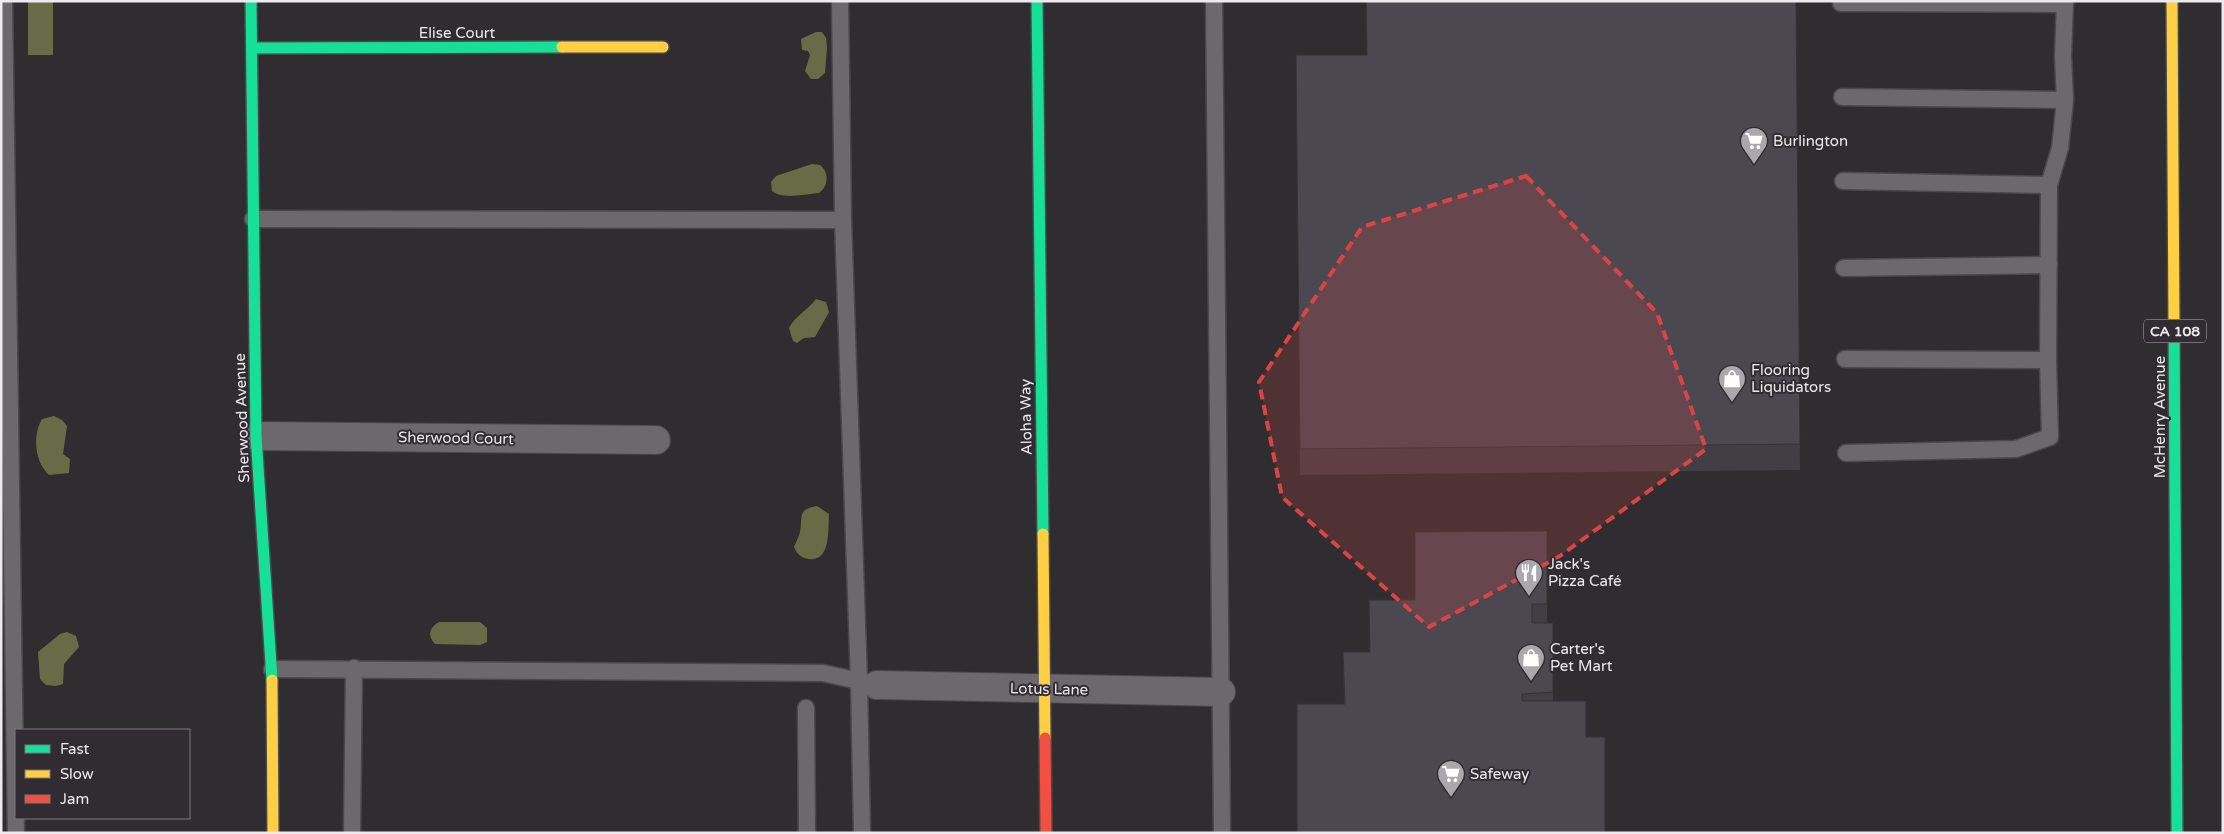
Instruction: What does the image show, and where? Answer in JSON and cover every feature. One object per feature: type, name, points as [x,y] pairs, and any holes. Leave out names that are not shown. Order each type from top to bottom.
[{"type":"street","name":"Sherwood Avenue","points":[[251,1],[256,436],[272,669],[273,833]]},
{"type":"street","name":"Aloha Way","points":[[1037,1],[1046,833]]},
{"type":"street","name":"McHenry Avenue","points":[[2172,1],[2177,833]]},
{"type":"street","name":"Elise Court","points":[[252,48],[663,47]]},
{"type":"street","name":"Sherwood Court","points":[[256,436],[656,440]]},
{"type":"street","name":"Lotus Lane","points":[[868,683],[1044,689],[1221,692]]},
{"type":"lane","points":[[4,1],[15,764]]},
{"type":"lane","points":[[840,1],[843,220],[868,683],[862,833]]},
{"type":"lane","points":[[1214,1],[1222,833]]},
{"type":"lane","points":[[1841,3],[2065,2],[2063,56],[2065,100],[2060,148],[2050,185],[2048,360],[2050,437],[2016,449],[1846,453]]},
{"type":"lane","points":[[1842,97],[2065,100]]},
{"type":"lane","points":[[1843,181],[2050,185]]},
{"type":"lane","points":[[253,220],[843,220]]},
{"type":"lane","points":[[1844,268],[2049,265]]},
{"type":"lane","points":[[1845,359],[2048,360]]},
{"type":"lane","points":[[272,669],[354,668],[823,673],[868,683]]},
{"type":"lane","points":[[352,833],[354,668]]},
{"type":"lane","points":[[806,708],[807,833]]},
{"type":"lane","points":[[16,819],[16,833]]},
{"type":"highlighted area","points":[[1526,176],[1657,313],[1706,449],[1560,556],[1429,627],[1282,497],[1259,382],[1362,227]]},
{"type":"shaded area","points":[[28,1],[53,1],[53,55],[28,55]]},
{"type":"shaded area","points":[[816,32],[822,32],[826,38],[825,73],[818,79],[811,79],[805,71],[810,55],[808,51],[802,50],[801,39]]},
{"type":"shaded area","points":[[812,164],[820,165],[823,168],[827,179],[825,187],[819,193],[788,196],[772,191],[771,182],[776,176]]},
{"type":"shaded area","points":[[816,299],[826,302],[829,312],[815,337],[804,338],[797,343],[793,341],[789,328]]},
{"type":"shaded area","points":[[54,416],[62,420],[67,426],[63,454],[70,459],[69,473],[49,475],[44,470],[38,456],[36,441],[42,419]]},
{"type":"shaded area","points":[[817,506],[829,514],[827,543],[825,550],[816,559],[804,558],[796,552],[794,547],[800,534],[802,514],[806,509]]},
{"type":"shaded area","points":[[439,622],[480,622],[487,628],[487,642],[480,645],[435,644],[430,632]]},
{"type":"shaded area","points":[[67,632],[76,636],[79,647],[64,664],[63,684],[56,686],[46,685],[40,679],[38,652],[60,634]]},
{"type":"building","points":[[1366,1],[1796,1],[1800,444],[1300,449],[1296,55],[1367,55]]},
{"type":"building","points":[[1547,531],[1547,604],[1532,604],[1532,623],[1553,623],[1553,692],[1522,694],[1522,701],[1586,701],[1586,737],[1605,737],[1605,833],[1297,833],[1297,704],[1345,704],[1343,652],[1370,652],[1369,600],[1415,600],[1415,532]]},
{"type":"traffic: fast","points":[[251,1],[256,436],[272,680]]},
{"type":"traffic: fast","points":[[1037,1],[1043,534]]},
{"type":"traffic: fast","points":[[252,48],[562,47]]},
{"type":"traffic: fast","points":[[2174,325],[2177,833]]},
{"type":"traffic: slow","points":[[2172,1],[2174,325]]},
{"type":"traffic: slow","points":[[562,47],[663,47]]},
{"type":"traffic: slow","points":[[1043,534],[1045,738]]},
{"type":"traffic: slow","points":[[272,680],[273,833]]},
{"type":"traffic: jam","points":[[1045,738],[1046,833]]},
{"type":"place","name":"Burlington","points":[[1754,165]]},
{"type":"place","name":"Flooring Liquidators","points":[[1732,403]]},
{"type":"place","name":"Jack's Pizza Café","points":[[1529,597]]},
{"type":"place","name":"Carter's Pet Mart","points":[[1531,682]]},
{"type":"place","name":"Safeway","points":[[1451,798]]}]
